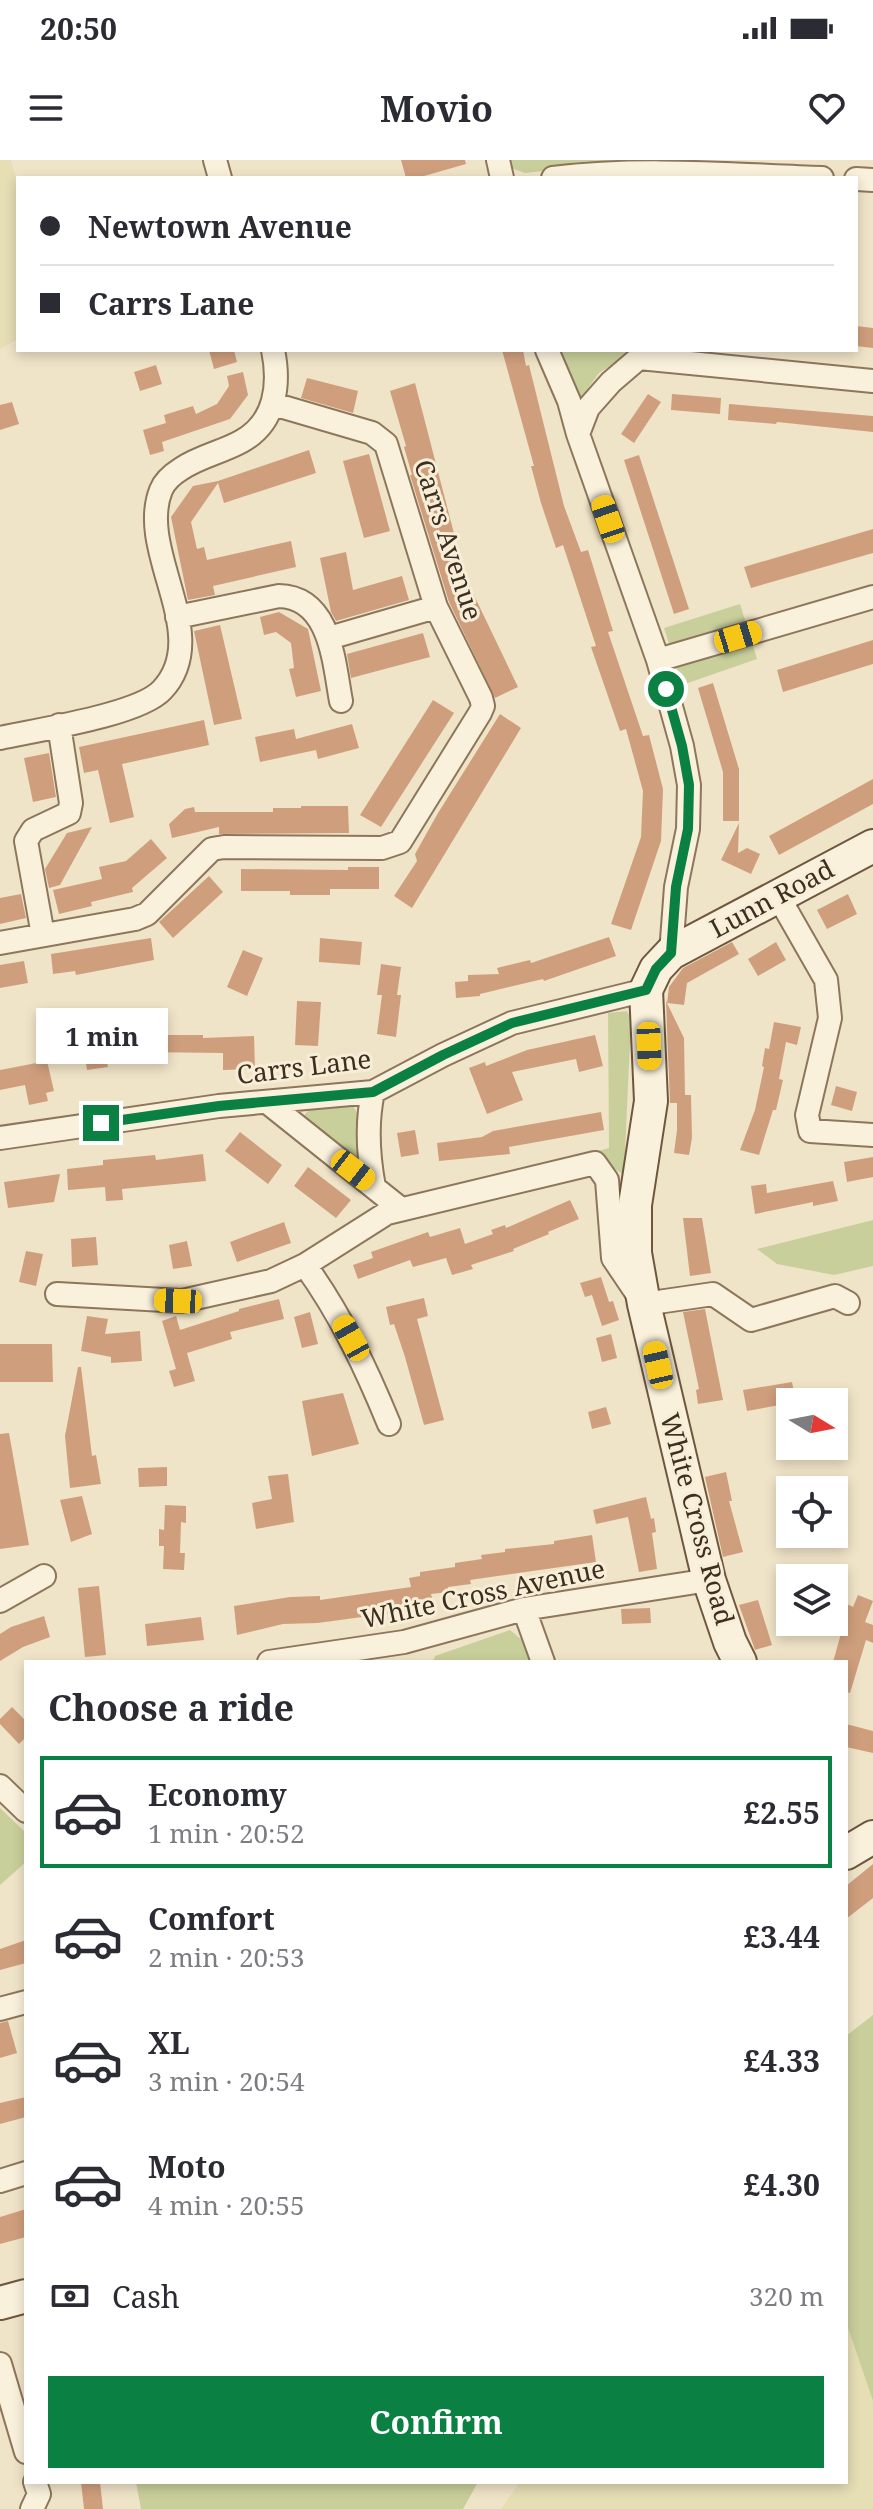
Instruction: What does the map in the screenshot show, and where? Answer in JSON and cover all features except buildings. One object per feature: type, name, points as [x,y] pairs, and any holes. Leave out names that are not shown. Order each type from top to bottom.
[{"type":"street","points":[[568,176],[670,166],[797,176]]},
{"type":"street","points":[[0,738],[141,704],[164,688],[176,665],[181,642],[155,522],[161,489],[170,476],[192,462],[244,440],[260,427],[273,404],[276,376],[273,352]]},
{"type":"street","points":[[548,352],[569,401],[658,660],[682,746],[689,785],[688,829],[676,887],[671,953],[656,969],[646,990]]},
{"type":"street","points":[[578,434],[588,408],[638,354],[873,381]]},
{"type":"street","name":"Carrs Avenue","points":[[0,943],[135,919],[147,914],[212,849],[382,848],[400,842],[483,706],[436,607],[386,444],[372,433],[273,404]]},
{"type":"street","points":[[177,617],[287,596],[302,603],[323,623],[329,638],[341,701]]},
{"type":"street","points":[[658,660],[873,597]]},
{"type":"street","points":[[329,638],[436,607]]},
{"type":"street","points":[[43,935],[26,841],[33,830],[69,813],[71,803],[59,725]]},
{"type":"street","name":"Lunn Road","points":[[671,953],[873,846]]},
{"type":"street","points":[[778,896],[826,980],[830,1018],[807,1115],[810,1131],[873,1135]]},
{"type":"street","name":"Carrs Lane","points":[[0,1138],[219,1106],[373,1092],[512,1023],[646,990]]},
{"type":"street","name":"White Cross Road","points":[[646,990],[651,1101],[635,1205],[635,1253],[644,1304],[709,1580],[739,1660]]},
{"type":"street","points":[[373,1092],[368,1136],[374,1187]]},
{"type":"street","points":[[267,1102],[401,1209]]},
{"type":"street","points":[[57,1294],[182,1301],[271,1281],[305,1265],[370,1222],[401,1209],[595,1163],[607,1180],[613,1258],[644,1304],[713,1294],[751,1320],[835,1296],[848,1303]]},
{"type":"street","points":[[305,1265],[327,1296],[362,1359],[389,1424]]},
{"type":"street","points":[[0,1601],[44,1576]]},
{"type":"street","name":"White Cross Avenue","points":[[296,1660],[406,1652],[524,1609],[709,1580]]},
{"type":"street","points":[[524,1609],[542,1660]]},
{"type":"street","points":[[0,1786],[24,1809]]},
{"type":"street","points":[[848,1851],[873,1837]]},
{"type":"street","points":[[0,2009],[24,2003]]},
{"type":"street","points":[[0,2181],[24,2174]]},
{"type":"street","points":[[0,2303],[24,2297]]},
{"type":"street","points":[[0,2364],[24,2445]]},
{"type":"street","points":[[32,2509],[39,2494],[36,2484]]},
{"type":"shaded area","points":[[0,160],[11,160],[16,178],[16,340],[0,349]]},
{"type":"shaded area","points":[[848,2328],[873,2401],[873,2509],[501,2509],[519,2484],[848,2484]]},
{"type":"green space","points":[[509,160],[644,160],[525,173],[511,168]]},
{"type":"green space","points":[[559,352],[625,352],[626,356],[599,373],[579,401]]},
{"type":"green space","points":[[740,604],[757,659],[682,685],[664,628]]},
{"type":"green space","points":[[627,1011],[631,1019],[624,1175],[592,1153],[609,1148],[608,1013]]},
{"type":"green space","points":[[348,1104],[357,1113],[364,1168],[305,1120],[305,1114],[312,1107]]},
{"type":"green space","points":[[873,1220],[873,1266],[834,1275],[777,1264],[757,1249]]},
{"type":"green space","points":[[510,1630],[522,1640],[529,1660],[434,1660],[435,1656]]},
{"type":"green space","points":[[0,1808],[24,1831],[24,1864],[0,1885]]},
{"type":"green space","points":[[873,2015],[873,2401],[848,2328],[848,2034]]},
{"type":"green space","points":[[136,2484],[477,2484],[463,2509],[141,2509]]},
{"type":"route","points":[[101,1123],[219,1106],[373,1092],[512,1023],[646,990],[656,969],[671,953],[676,887],[688,829],[689,785],[666,689]]}]
